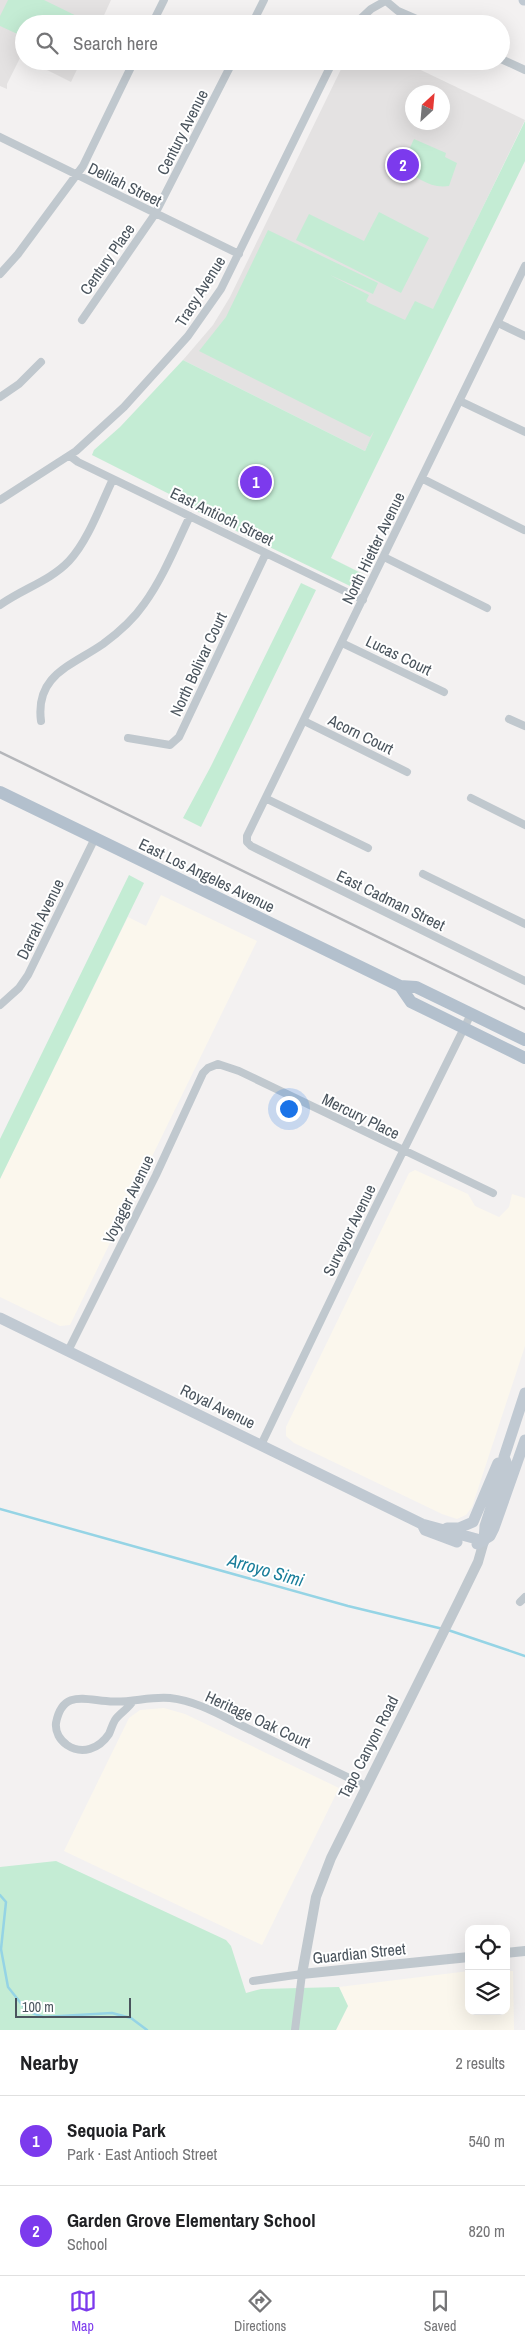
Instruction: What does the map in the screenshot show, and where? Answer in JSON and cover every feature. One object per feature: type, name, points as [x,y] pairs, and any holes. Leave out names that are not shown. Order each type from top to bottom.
[{"type":"main road","name":"East Los Angeles Avenue","points":[[0,792],[400,986],[416,987],[525,1040]]},
{"type":"main road","name":"East Los Angeles Avenue","points":[[400,986],[411,1002],[525,1058]]},
{"type":"main road","name":"Royal Avenue","points":[[0,1318],[422,1524],[484,1541]]},
{"type":"main road","name":"Tapo Canyon Road","points":[[484,1541],[485,1526],[506,1462],[504,1457],[525,1393]]},
{"type":"main road","name":"Tapo Canyon Road","points":[[484,1541],[494,1528],[525,1440]]},
{"type":"main road","points":[[438,1527],[459,1528],[473,1522],[499,1460],[504,1457]]},
{"type":"main road","name":"Royal Avenue","points":[[422,1524],[425,1530],[465,1545],[484,1541]]},
{"type":"street","points":[[156,15],[164,0]]},
{"type":"street","points":[[256,15],[264,0]]},
{"type":"street","points":[[365,15],[386,0],[398,11],[407,15]]},
{"type":"street","points":[[510,63],[525,70]]},
{"type":"street","points":[[0,274],[18,254],[83,166],[130,70]]},
{"type":"street","name":"Century Avenue","points":[[155,214],[228,70]]},
{"type":"street","name":"Tracy Avenue","points":[[0,500],[70,456],[124,407],[188,336],[221,289],[329,70]]},
{"type":"street","name":"Delilah Street","points":[[0,137],[239,254]]},
{"type":"street","name":"Century Place","points":[[82,320],[155,214]]},
{"type":"street","name":"North Hietter Avenue","points":[[247,842],[247,836],[267,799],[525,266]]},
{"type":"street","points":[[498,323],[525,336]]},
{"type":"street","points":[[0,397],[19,384],[41,362]]},
{"type":"street","points":[[460,401],[525,432]]},
{"type":"street","name":"East Antioch Street","points":[[70,456],[78,462],[363,600]]},
{"type":"street","points":[[0,605],[47,578],[69,561],[80,546],[113,479]]},
{"type":"street","points":[[422,479],[524,530]]},
{"type":"street","points":[[41,721],[39,705],[46,687],[59,672],[119,632],[138,612],[157,584],[190,516]]},
{"type":"street","name":"North Bolivar Court","points":[[128,738],[170,745],[179,737],[266,553]]},
{"type":"street","points":[[384,557],[487,608]]},
{"type":"street","name":"Lucas Court","points":[[342,643],[444,692]]},
{"type":"street","points":[[509,719],[525,726]]},
{"type":"street","name":"Acorn Court","points":[[304,721],[407,772]]},
{"type":"street","points":[[471,798],[525,825]]},
{"type":"street","points":[[267,799],[368,848]]},
{"type":"street","name":"Darrah Avenue","points":[[0,1005],[19,988],[28,975],[95,838]]},
{"type":"street","name":"East Cadman Street","points":[[247,842],[251,846],[525,981]]},
{"type":"street","points":[[423,874],[525,924]]},
{"type":"street","name":"Surveyor Avenue","points":[[261,1445],[471,1014]]},
{"type":"street","name":"Mercury Place","points":[[218,1064],[238,1071],[493,1193]]},
{"type":"street","name":"Voyager Avenue","points":[[68,1351],[156,1175],[203,1073],[208,1068],[218,1064]]},
{"type":"street","name":"Tapo Canyon Road","points":[[302,1974],[310,1925],[322,1880],[366,1786],[478,1562],[484,1541]]},
{"type":"street","name":"Heritage Oak Court","points":[[133,1701],[114,1722],[102,1741],[94,1748],[74,1750],[57,1733],[56,1725],[62,1707],[71,1700],[82,1697],[107,1702],[133,1701],[152,1697],[185,1701],[207,1709],[366,1786]]},
{"type":"street","points":[[510,1953],[525,1951]]},
{"type":"street","name":"Guardian Street","points":[[253,1981],[302,1974],[465,1957]]},
{"type":"street","points":[[295,2030],[302,1974]]},
{"type":"shaded area","points":[[0,0],[111,0],[104,15],[15,15],[15,68],[7,84],[7,89],[0,86]]},
{"type":"shaded area","points":[[47,70],[77,70],[71,82]]},
{"type":"shaded area","points":[[341,70],[421,70],[525,120],[365,451],[183,360],[213,325],[230,297]]},
{"type":"shaded area","points":[[161,895],[257,941],[70,1325],[60,1326],[0,1297],[0,1179],[128,917],[146,926]]},
{"type":"shaded area","points":[[415,1170],[468,1194],[475,1206],[499,1217],[509,1207],[512,1194],[525,1198],[525,1346],[472,1507],[466,1515],[457,1519],[442,1514],[294,1443],[286,1436],[286,1427],[409,1173]]},
{"type":"shaded area","points":[[164,1708],[185,1714],[339,1788],[262,1945],[64,1851],[129,1718],[140,1710]]},
{"type":"shaded area","points":[[465,1971],[465,2015],[510,2015],[510,1971],[513,1971],[514,2030],[336,2030],[348,2006],[339,1987]]},
{"type":"green space","points":[[8,0],[44,0],[75,15],[15,15],[15,33],[0,26],[0,16]]},
{"type":"green space","points":[[525,121],[525,161],[331,558],[363,574],[360,581],[350,586],[201,514],[191,505],[92,455],[94,450],[120,427],[183,360],[365,451],[374,431],[370,437],[199,351],[226,317],[268,230],[378,283],[373,294],[330,275],[369,295],[366,301],[369,303],[405,320],[415,301],[433,309]]},
{"type":"green space","points":[[414,139],[446,153],[445,157],[457,163],[449,186],[429,184],[401,166]]},
{"type":"green space","points":[[379,212],[429,238],[401,293],[296,240],[309,214],[364,241]]},
{"type":"green space","points":[[301,583],[316,590],[201,827],[183,818],[211,766]]},
{"type":"green space","points":[[129,875],[144,883],[0,1179],[0,1139]]},
{"type":"green space","points":[[56,1861],[226,1940],[231,1946],[246,1993],[261,1989],[339,1987],[348,2006],[336,2030],[0,2030],[0,1867]]},
{"type":"waterway","name":"Arroyo Simi","points":[[0,1509],[348,1606],[443,1629]]},
{"type":"waterway","name":"Arroyo Simi","points":[[448,1630],[525,1656]]},
{"type":"waterway","points":[[0,1895],[6,1902],[1,1949],[8,1987],[27,2011],[43,2017],[112,2013],[131,2018],[147,2030]]},
{"type":"railway","points":[[0,752],[525,1009]]},
{"type":"place","name":"Garden Grove Elementary School","points":[[403,165]]},
{"type":"place","name":"Sequoia Park","points":[[256,482]]}]
